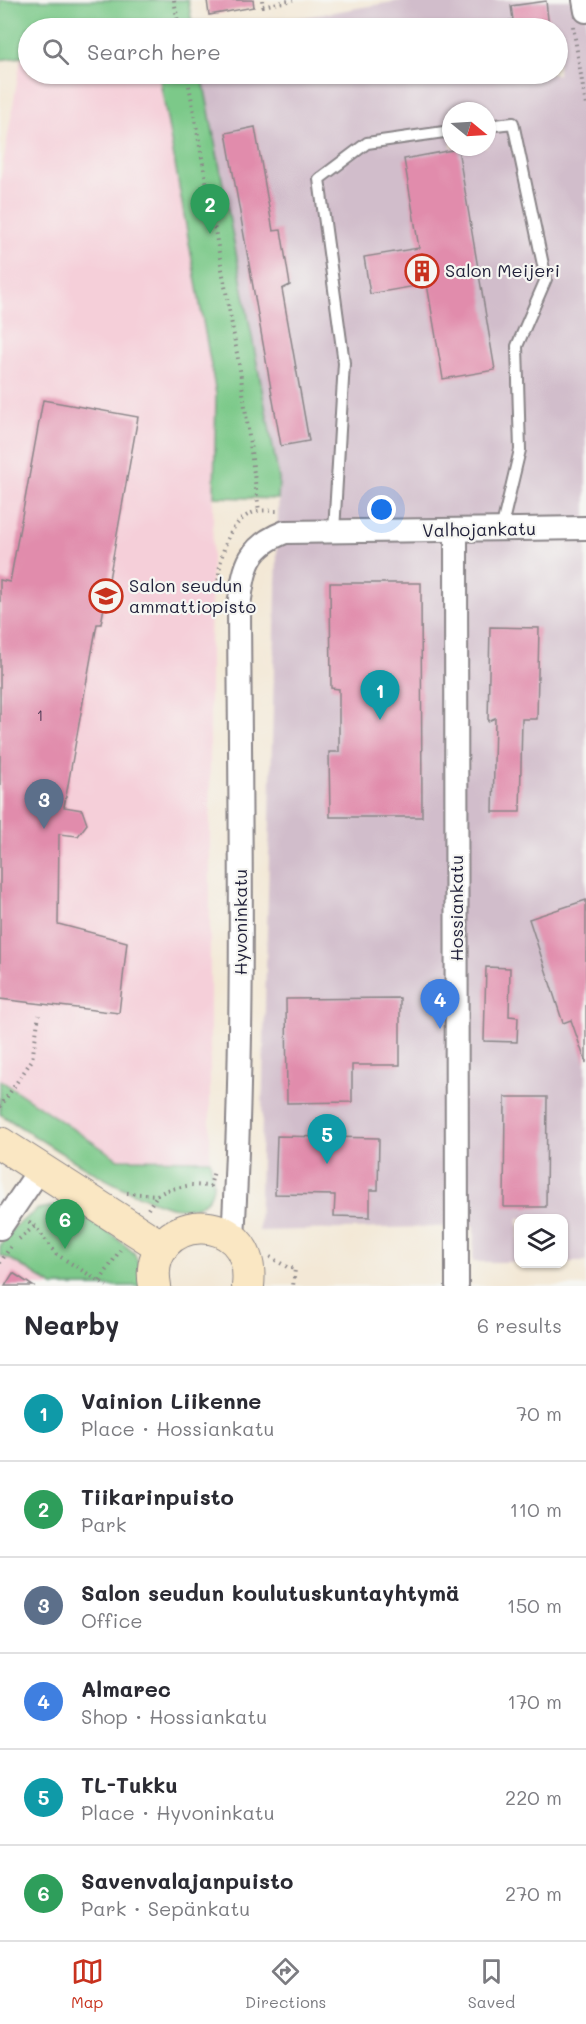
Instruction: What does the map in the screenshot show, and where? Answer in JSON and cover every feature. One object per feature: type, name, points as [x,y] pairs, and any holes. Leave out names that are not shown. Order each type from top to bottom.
[{"type":"street","points":[[579,17],[584,0]]},
{"type":"street","name":"Valhojankatu","points":[[239,605],[244,576],[255,549],[269,538],[285,532],[586,528]]},
{"type":"street","name":"Hossiankatu","points":[[456,531],[457,1286]]},
{"type":"street","name":"Hyvoninkatu","points":[[233,1238],[239,1129],[242,949],[239,605]]},
{"type":"street","points":[[0,1143],[162,1248]]},
{"type":"street","points":[[6,1220],[40,1168]]},
{"type":"street","points":[[155,1286],[155,1261],[162,1248],[173,1236],[188,1228],[204,1226],[220,1230],[233,1238],[242,1248],[247,1260],[248,1286]]},
{"type":"lane","points":[[496,125],[513,123],[546,279],[517,346],[520,450],[501,530]]},
{"type":"lane","points":[[334,531],[344,363],[319,179],[366,143],[442,132]]},
{"type":"path","points":[[174,0],[177,18]]},
{"type":"path","points":[[262,0],[263,6],[293,0]]},
{"type":"path","points":[[579,17],[586,106]]},
{"type":"path","points":[[189,84],[240,370],[259,511]]},
{"type":"path","points":[[0,1107],[32,1060],[39,1015]]},
{"type":"path","points":[[6,1220],[35,1226],[56,1254],[107,1286]]},
{"type":"shaded area","points":[[404,0],[586,0],[586,1262],[568,1262],[568,1214],[514,1214],[514,1262],[473,1262],[474,1226],[259,1231],[279,479],[204,84],[568,84],[568,18],[299,18]]},
{"type":"shaded area","name":"Salon seudun ammattiopisto","points":[[18,76],[18,84],[161,84],[216,394],[210,646],[210,1160],[118,1159],[0,1080],[0,182]]},
{"type":"shaded area","points":[[0,1256],[12,1260],[53,1286],[0,1286]]},
{"type":"green space","points":[[0,0],[188,0],[191,18],[18,18],[18,57],[0,60]]},
{"type":"green space","points":[[161,84],[204,84],[279,479],[278,499],[214,497],[216,394]]},
{"type":"green space","points":[[0,1080],[118,1159],[210,1160],[213,1183],[210,1196],[195,1207],[176,1208],[122,1188],[59,1152],[0,1114]]},
{"type":"green space","points":[[56,1206],[76,1208],[134,1253],[148,1286],[53,1286],[12,1260],[0,1256],[0,1246],[13,1228],[38,1209]]},
{"type":"building","points":[[207,0],[253,0],[254,7],[209,15]]},
{"type":"building","points":[[546,1],[548,18],[513,18],[511,6]]},
{"type":"building","points":[[255,127],[273,231],[281,230],[290,285],[282,289],[309,441],[281,446],[226,133]]},
{"type":"building","name":"Salon Meijeri","points":[[442,152],[442,156],[459,156],[495,370],[443,379],[427,284],[370,294],[364,257],[419,248],[404,159]]},
{"type":"building","points":[[43,400],[138,417],[101,624],[97,624],[64,807],[82,810],[87,824],[78,836],[59,834],[58,924],[127,942],[119,1013],[0,999],[0,580],[10,582]]},
{"type":"building","points":[[330,583],[421,583],[422,817],[330,817],[329,752],[339,752],[339,689],[331,688]]},
{"type":"building","points":[[490,627],[539,628],[537,719],[522,719],[520,812],[493,812],[495,718],[488,721]]},
{"type":"building","points":[[586,900],[586,1063],[571,1020],[563,1023],[529,919]]},
{"type":"building","points":[[486,967],[510,968],[509,1016],[518,1017],[517,1042],[484,1041]]},
{"type":"building","points":[[400,998],[400,1065],[352,1065],[352,1102],[287,1103],[286,999]]},
{"type":"building","points":[[505,1097],[547,1097],[546,1207],[504,1207]]},
{"type":"building","points":[[277,1136],[379,1138],[378,1190],[370,1190],[370,1217],[334,1216],[335,1195],[275,1194]]},
{"type":"building","points":[[13,1273],[33,1286],[5,1286]]},
{"type":"place","name":"Tiikarinpuisto","points":[[210,234]]},
{"type":"place","name":"Salon Meijeri","points":[[422,271]]},
{"type":"place","name":"Salon seudun ammattiopisto","points":[[106,596]]},
{"type":"place","name":"Vainion Liikenne","points":[[380,720]]},
{"type":"place","name":"Salon seudun koulutuskuntayhtymä","points":[[44,829]]},
{"type":"place","name":"Almarec","points":[[440,1029]]},
{"type":"place","name":"TL-Tukku","points":[[327,1164]]},
{"type":"place","name":"Savenvalajanpuisto","points":[[65,1249]]}]
